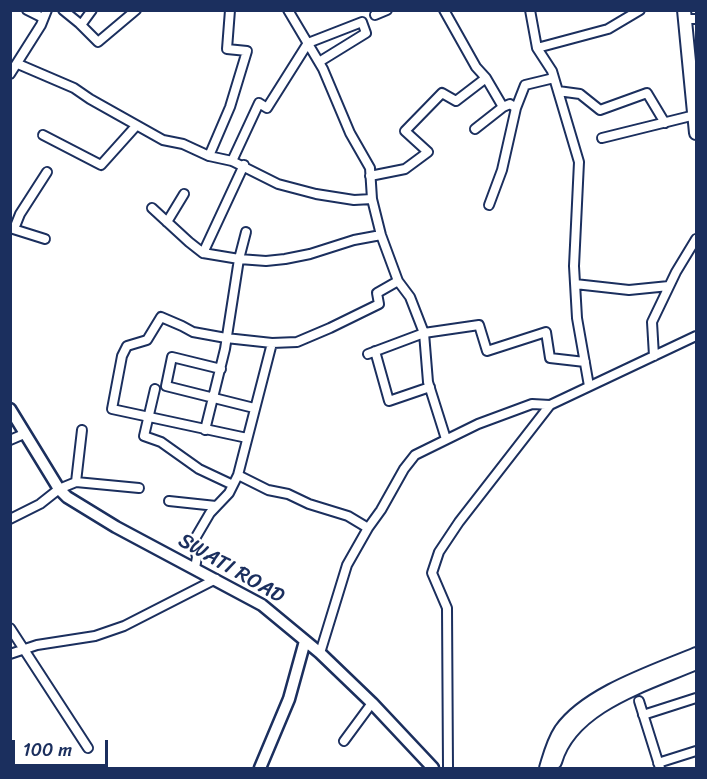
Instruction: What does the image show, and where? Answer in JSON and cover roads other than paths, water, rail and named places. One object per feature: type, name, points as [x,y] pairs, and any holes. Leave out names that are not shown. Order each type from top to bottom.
[{"type":"main road","points":[[690,15],[696,79]]},
{"type":"main road","points":[[690,15],[696,133]]},
{"type":"main road","points":[[546,768],[555,740],[574,715],[623,685],[696,654]]},
{"type":"main road","points":[[554,768],[558,753],[568,736],[578,723],[591,713],[626,693],[696,663]]},
{"type":"street","points":[[10,74],[41,25],[45,14],[27,10]]},
{"type":"street","points":[[63,10],[98,42],[136,10]]},
{"type":"street","points":[[81,25],[92,10]]},
{"type":"street","points":[[209,156],[230,107],[247,51],[227,49],[230,10]]},
{"type":"street","points":[[288,10],[319,62],[350,133],[370,168],[372,200],[381,235],[398,281],[410,297],[424,333],[430,387],[446,439]]},
{"type":"street","points":[[375,15],[387,10]]},
{"type":"street","points":[[444,10],[476,67],[486,78],[503,107]]},
{"type":"street","points":[[537,48],[608,29],[640,10]]},
{"type":"street","points":[[531,11],[537,48],[554,78],[579,162],[574,266],[577,318],[589,386]]},
{"type":"street","points":[[232,161],[259,103],[267,108],[308,42],[362,22],[366,33],[319,62]]},
{"type":"street","points":[[18,64],[74,88],[163,140],[183,144],[209,156],[244,165],[278,184],[316,194],[354,200],[372,200]]},
{"type":"street","points":[[370,176],[405,169],[428,152],[405,131],[441,93],[456,101],[486,78]]},
{"type":"street","points":[[489,205],[502,170],[516,108],[525,85],[554,78]]},
{"type":"street","points":[[558,91],[580,94],[600,110],[647,93],[665,123]]},
{"type":"street","points":[[475,129],[503,107],[510,105],[516,108]]},
{"type":"street","points":[[602,138],[695,115]]},
{"type":"street","points":[[43,135],[101,165],[136,126]]},
{"type":"street","points":[[203,253],[244,165]]},
{"type":"street","points":[[45,239],[12,228],[47,172]]},
{"type":"street","points":[[167,222],[184,194]]},
{"type":"street","points":[[152,208],[203,253],[239,259],[266,261],[285,259],[381,235]]},
{"type":"street","points":[[206,430],[221,369],[239,259],[246,232]]},
{"type":"street","points":[[654,356],[652,322],[669,286],[696,239]]},
{"type":"street","points":[[247,438],[112,409],[122,356],[127,346],[147,340],[160,318],[193,332],[226,338],[272,344],[297,342],[379,304],[377,293],[398,281]]},
{"type":"street","points":[[575,284],[629,291],[669,286]]},
{"type":"street","points":[[430,387],[389,400],[371,353],[424,333],[479,325],[487,351],[546,332],[550,358],[585,363]]},
{"type":"street","points":[[448,768],[447,608],[432,573],[439,552],[459,522],[550,405],[696,336]]},
{"type":"street","points":[[195,568],[196,557],[193,542],[210,513],[229,493],[238,475],[272,344]]},
{"type":"street","points":[[221,369],[172,357],[166,386],[254,408]]},
{"type":"street","points":[[155,388],[144,436],[161,442],[199,469],[233,485]]},
{"type":"street","points":[[320,653],[347,565],[404,469],[415,455],[478,424],[532,404],[550,405]]},
{"type":"street","name":"SWATI ROAD","points":[[10,410],[59,489],[67,497],[116,527],[262,605],[320,653],[372,703],[433,768]]},
{"type":"street","points":[[76,482],[82,430]]},
{"type":"street","points":[[10,440],[24,434]]},
{"type":"street","points":[[238,475],[268,490],[348,516],[368,528]]},
{"type":"street","points":[[10,519],[40,504],[59,489],[76,482],[139,488]]},
{"type":"street","points":[[169,501],[216,507]]},
{"type":"street","points":[[10,654],[37,645],[95,636],[124,626],[216,579]]},
{"type":"street","points":[[10,628],[88,748]]},
{"type":"street","points":[[260,768],[289,699],[305,640]]},
{"type":"street","points":[[643,715],[696,698]]},
{"type":"street","points":[[639,701],[659,766],[696,751]]},
{"type":"street","points":[[344,741],[372,703]]}]
